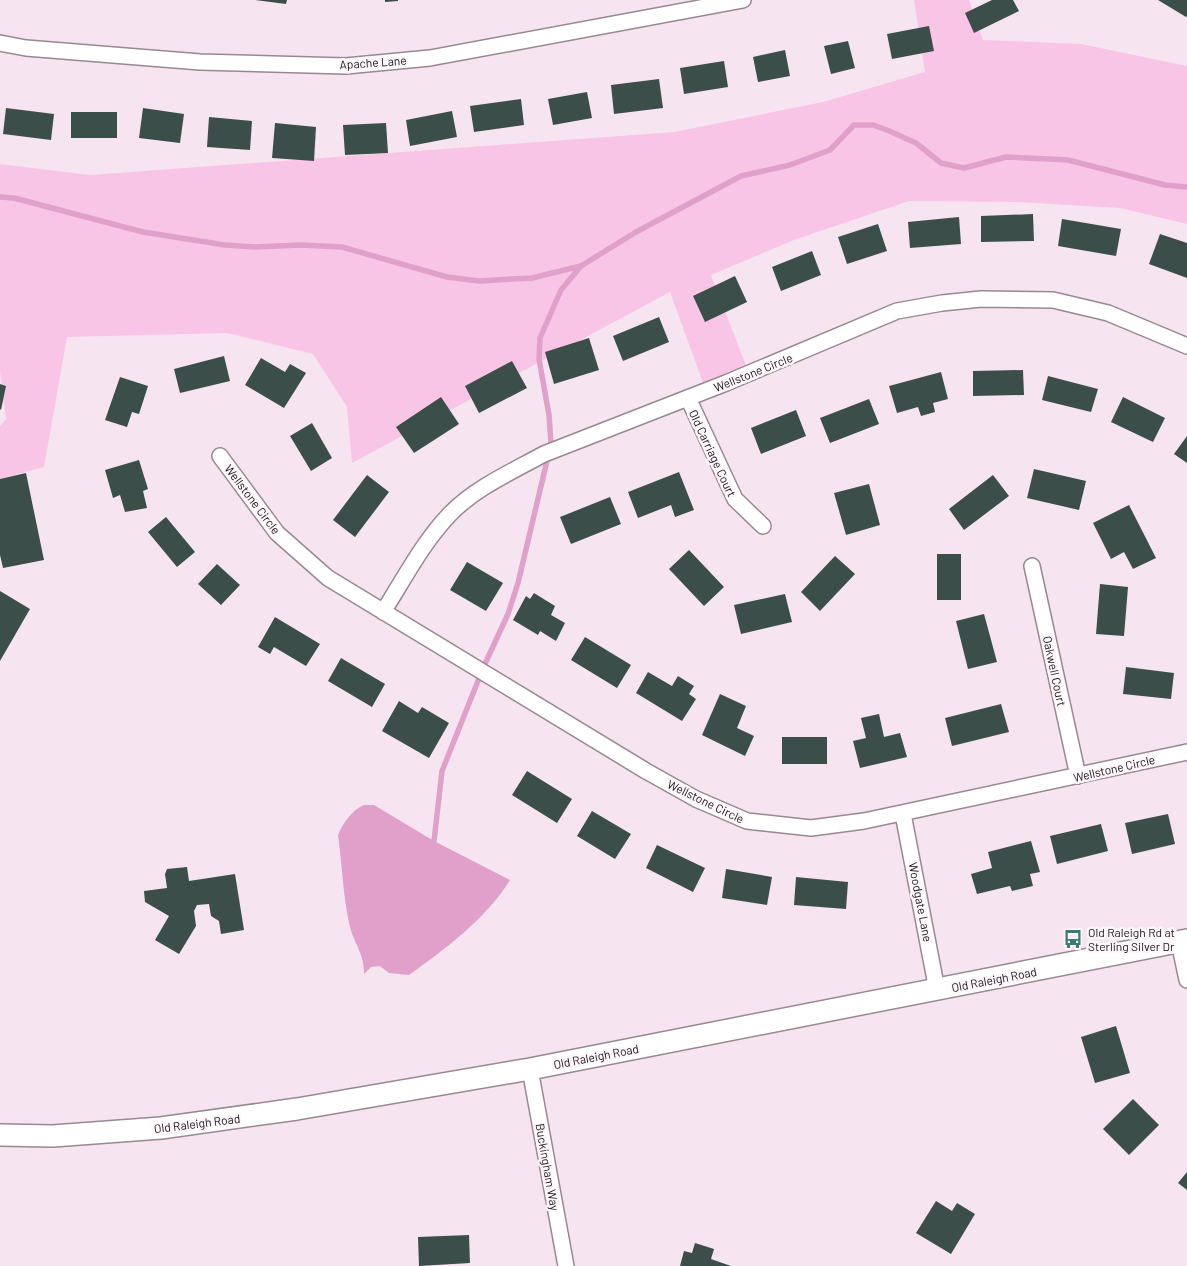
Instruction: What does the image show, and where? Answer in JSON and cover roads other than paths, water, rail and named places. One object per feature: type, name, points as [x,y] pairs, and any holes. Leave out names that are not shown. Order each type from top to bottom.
[{"type":"main road","name":"Old Raleigh Road","points":[[0,1135],[53,1136],[161,1128],[296,1109],[530,1069],[1183,941]]},
{"type":"street","name":"Apache Lane","points":[[0,43],[26,48],[200,62],[346,66],[430,58],[743,0]]},
{"type":"street","name":"Wellstone Circle","points":[[383,612],[425,546],[451,514],[471,497],[544,454],[688,398],[897,311],[942,303],[981,299],[1053,300],[1108,313],[1187,346]]},
{"type":"street","name":"Old Carriage Court","points":[[688,398],[735,499],[763,526]]},
{"type":"street","name":"Wellstone Circle","points":[[220,456],[284,539],[328,578],[696,799],[747,821],[811,828],[903,814],[1187,752]]},
{"type":"street","name":"Oakwell Court","points":[[1032,566],[1078,776]]},
{"type":"street","name":"Woodgate Lane","points":[[903,814],[937,990]]},
{"type":"street","points":[[1183,941],[1187,980]]},
{"type":"street","name":"Buckingham Way","points":[[530,1069],[566,1266]]},
{"type":"waterway","points":[[0,197],[14,198],[143,232],[225,245],[254,247],[301,245],[342,247],[447,277],[479,281],[532,278],[581,266],[636,232],[741,176],[790,165],[830,150],[854,125],[873,125],[887,130],[916,143],[941,163],[964,168],[1006,157],[1068,160],[1165,185],[1187,187]]},
{"type":"waterway","points":[[430,845],[434,841],[442,771],[484,666],[508,614],[518,583],[551,444],[549,415],[539,359],[540,338],[561,290],[581,266]]},
{"type":"place","name":"Old Raleigh Rd at Sterling Silver Dr","points":[[1073,939]]}]
